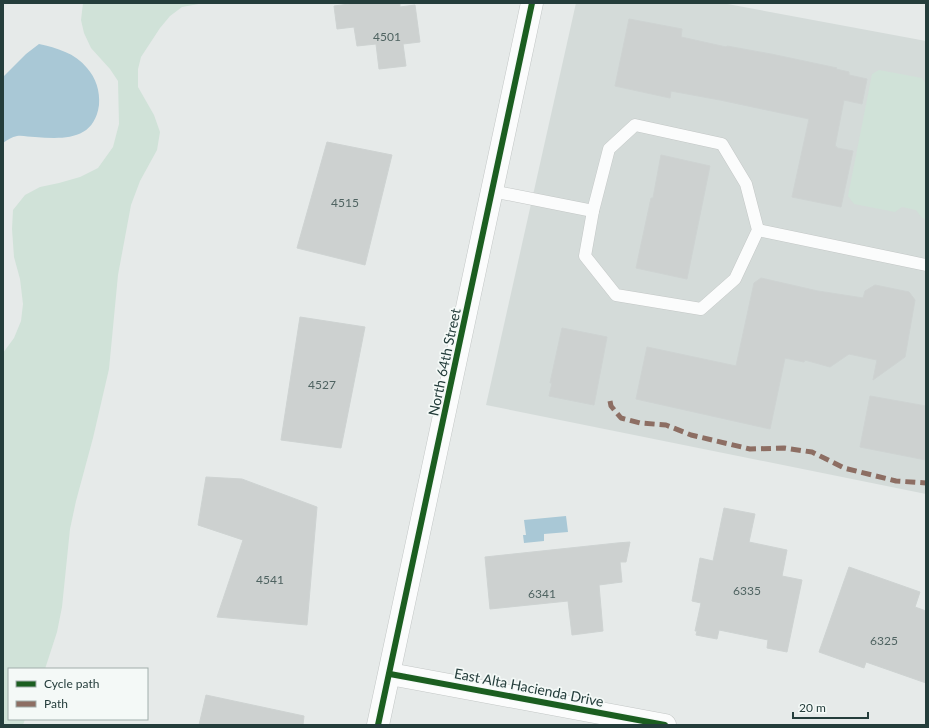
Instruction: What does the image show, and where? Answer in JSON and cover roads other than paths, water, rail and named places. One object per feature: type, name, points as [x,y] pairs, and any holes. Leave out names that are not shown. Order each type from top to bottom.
[{"type":"street","name":"North 64th Street","points":[[378,725],[532,3]]},
{"type":"street","name":"East Alta Hacienda Drive","points":[[390,674],[665,725]]},
{"type":"lane","points":[[635,125],[722,144],[746,184],[758,230],[735,279],[701,309],[616,294],[585,256],[593,211],[609,150],[635,125]]},
{"type":"lane","points":[[492,190],[593,211]]},
{"type":"lane","points":[[758,230],[926,265]]},
{"type":"water","points":[[39,44],[59,49],[77,58],[90,72],[97,85],[99,95],[99,105],[96,117],[91,125],[76,135],[56,138],[15,136],[3,143],[3,77],[26,54]]},
{"type":"water","points":[[566,516],[568,532],[544,534],[544,541],[524,543],[523,535],[526,535],[524,520]]}]
